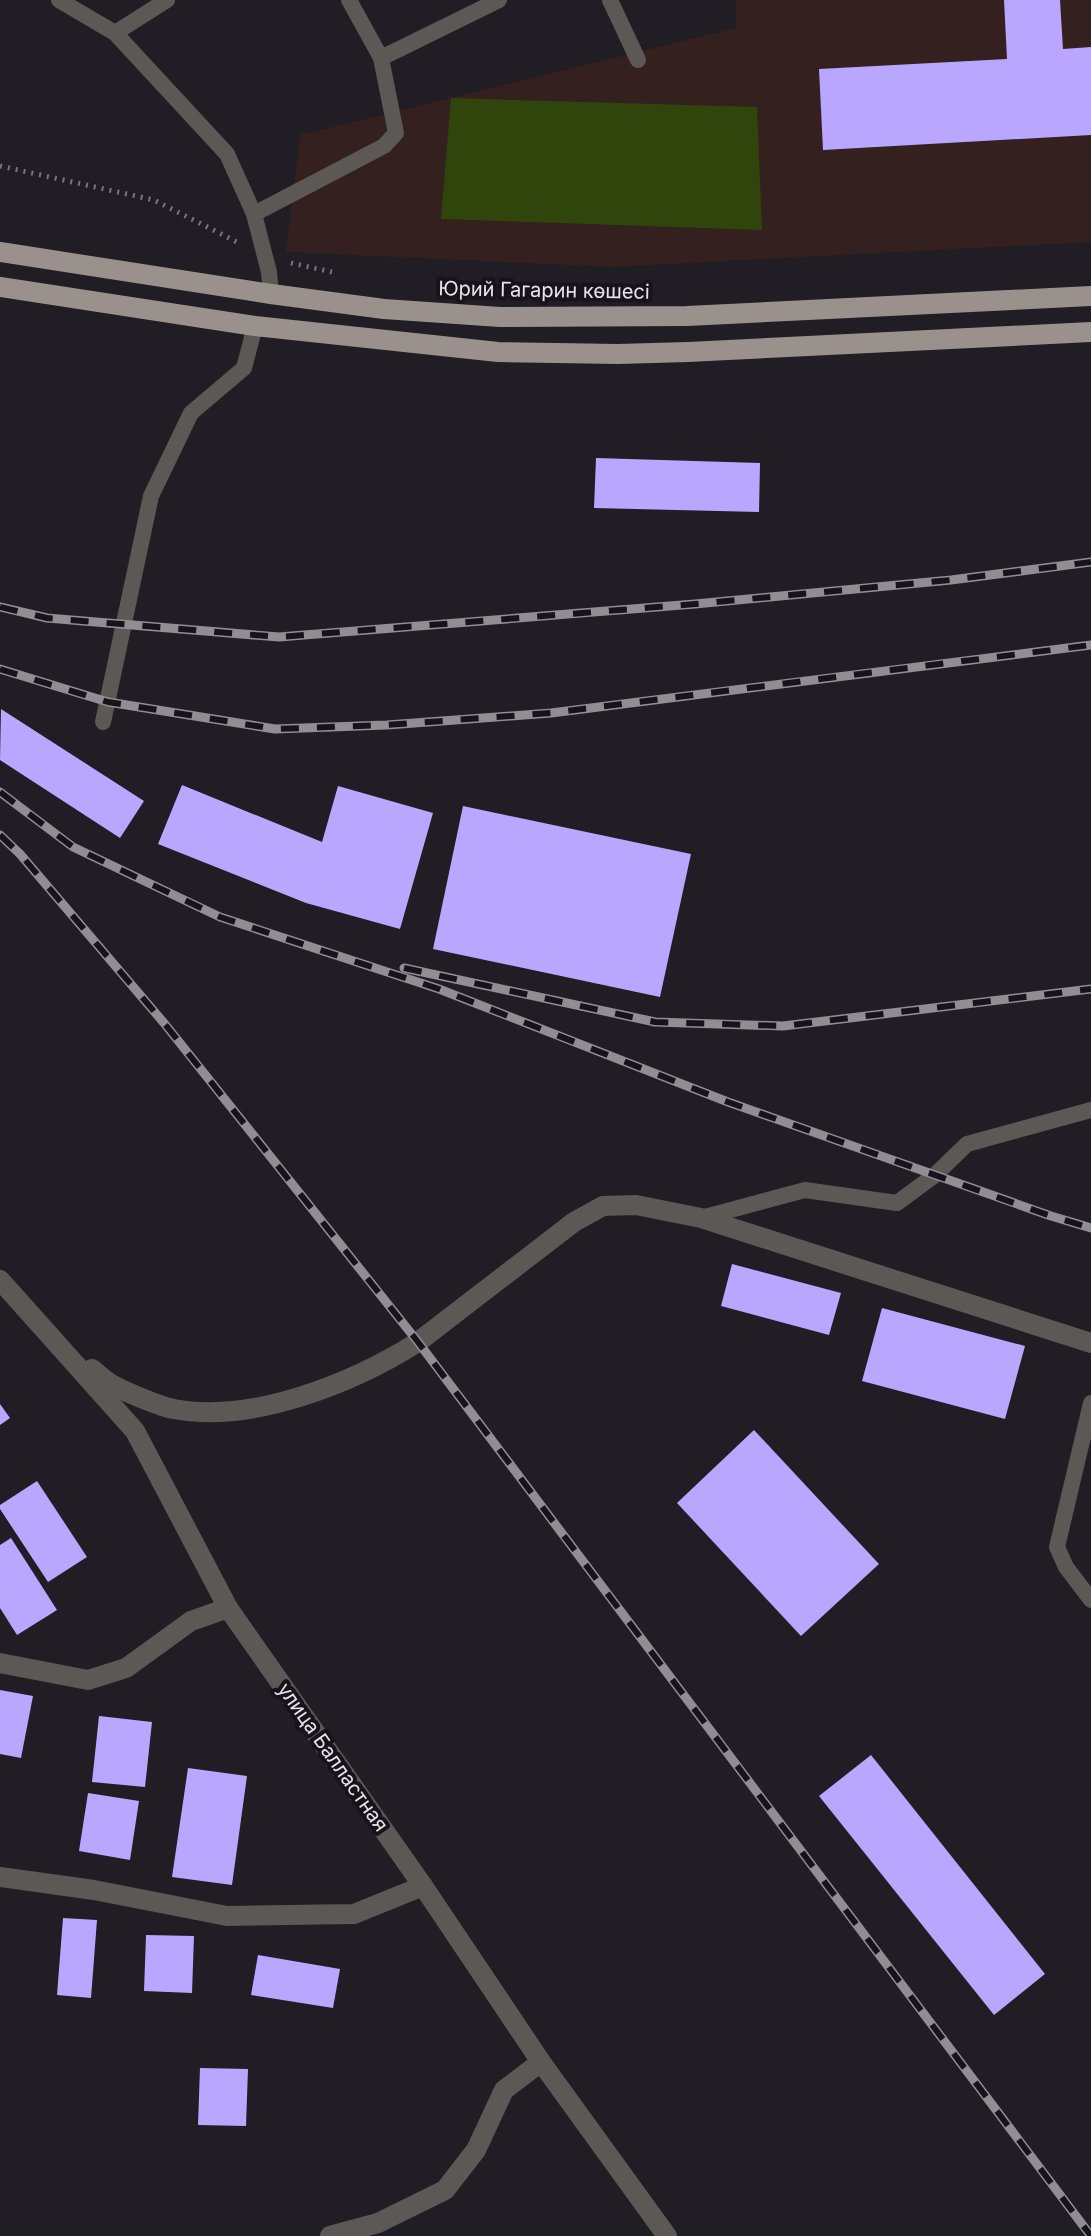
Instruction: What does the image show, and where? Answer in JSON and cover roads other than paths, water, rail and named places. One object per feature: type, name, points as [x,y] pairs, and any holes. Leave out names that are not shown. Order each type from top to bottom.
[{"type":"main road","name":"Юрий Гагарин көшесі","points":[[0,252],[384,309],[500,317],[687,316],[1091,296]]},
{"type":"main road","points":[[0,287],[255,326],[498,352],[688,352],[1091,332]]},
{"type":"street","points":[[41,1325],[111,1385],[172,1409],[220,1412],[288,1401],[345,1381],[392,1359],[574,1222],[603,1206],[636,1205],[701,1218],[1091,1343]]},
{"type":"street","name":"улица Балластная","points":[[0,1280],[135,1431],[228,1608],[423,1886],[541,2062],[667,2236]]},
{"type":"street","points":[[0,1663],[88,1680],[126,1668],[191,1621],[228,1608]]},
{"type":"street","points":[[0,1877],[94,1890],[227,1916],[354,1914],[423,1886]]},
{"type":"street","points":[[330,2236],[378,2223],[445,2190],[476,2150],[504,2090],[541,2062]]},
{"type":"lane","points":[[59,0],[115,33],[227,154],[254,214],[266,257],[271,294]]},
{"type":"lane","points":[[115,33],[167,0]]},
{"type":"lane","points":[[254,214],[384,146],[396,133],[381,58],[349,0]]},
{"type":"lane","points":[[381,58],[499,0]]},
{"type":"lane","points":[[610,0],[638,60]]},
{"type":"lane","points":[[103,722],[151,496],[191,413],[244,368],[255,326]]},
{"type":"lane","points":[[701,1218],[805,1190],[897,1203],[935,1175],[967,1144],[1091,1110]]},
{"type":"lane","points":[[1091,1403],[1057,1547],[1066,1567],[1091,1600]]},
{"type":"railway","points":[[0,607],[47,618],[279,637],[695,604],[951,580],[1091,562]]},
{"type":"railway","points":[[0,669],[108,702],[275,729],[387,725],[551,713],[1091,645]]},
{"type":"railway","points":[[0,792],[73,847],[220,917],[439,989],[728,1102],[1091,1228]]},
{"type":"railway","points":[[0,835],[20,854],[164,1023],[418,1342],[1091,2236]]},
{"type":"railway","points":[[404,968],[655,1022],[783,1026],[1091,989]]}]
